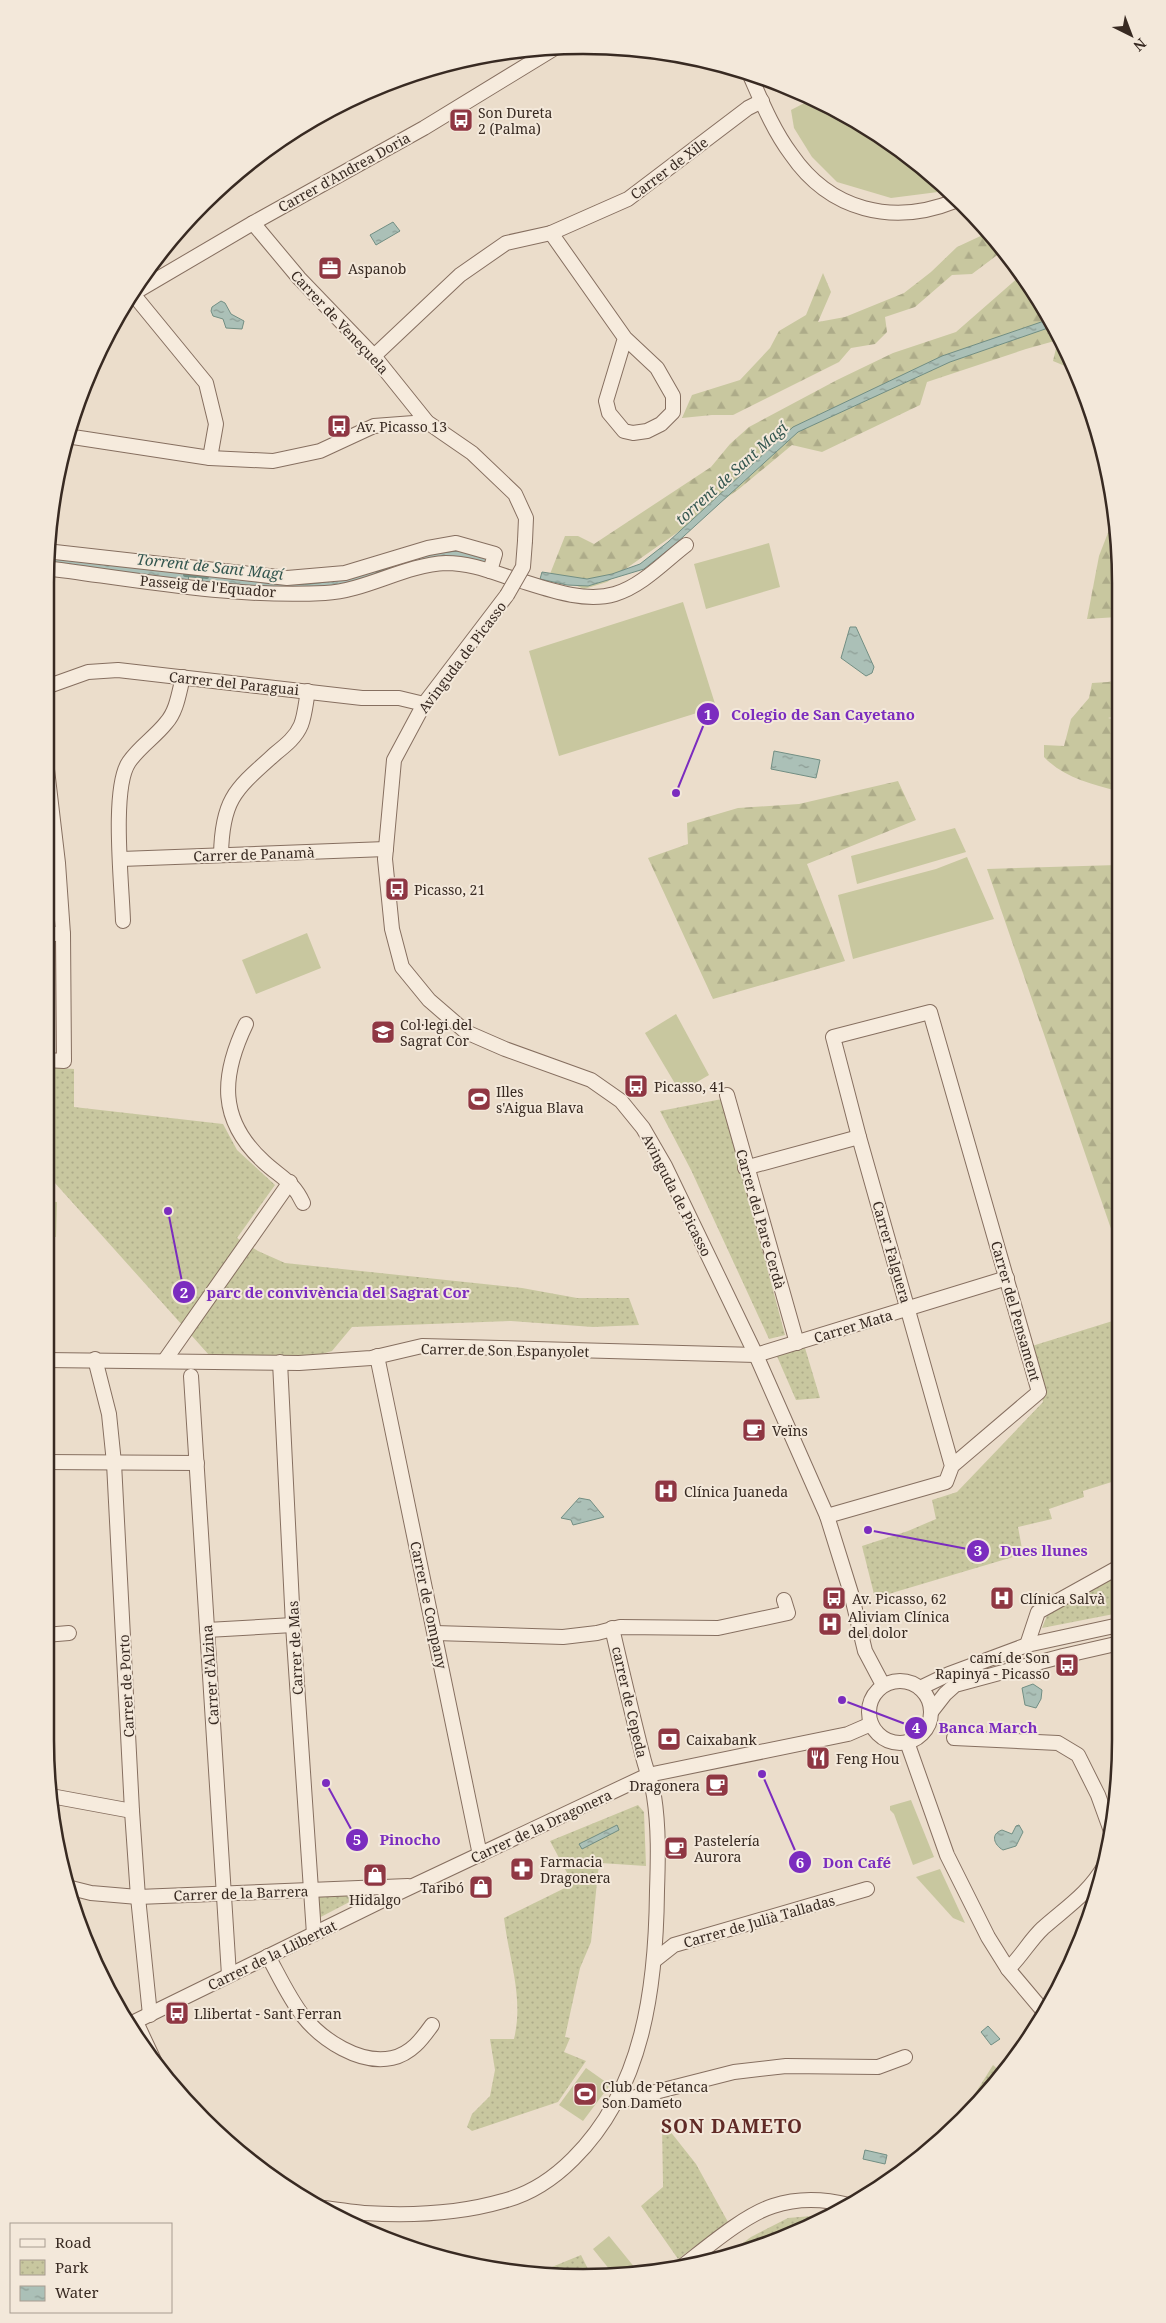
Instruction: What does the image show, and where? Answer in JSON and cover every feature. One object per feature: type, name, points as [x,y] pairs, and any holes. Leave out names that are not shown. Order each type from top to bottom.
[{"type":"street","name":"Carrer d'Andrea Doria","points":[[145,286],[253,223],[424,128],[543,55]]},
{"type":"street","points":[[490,88],[527,57]]},
{"type":"street","points":[[752,82],[790,154],[818,184],[844,202],[867,210],[906,214],[938,208],[951,203]]},
{"type":"street","name":"Carrer de Xile","points":[[374,356],[460,275],[506,244],[551,233],[628,199],[748,108],[762,102]]},
{"type":"street","name":"Carrer de Veneçuela","points":[[253,223],[298,278],[374,356],[427,422]]},
{"type":"street","points":[[551,233],[624,338],[657,368],[673,396],[673,412],[661,424],[647,431],[633,433],[624,431],[609,413],[606,401],[624,338]]},
{"type":"street","points":[[137,299],[206,383],[211,396],[216,424],[210,458]]},
{"type":"street","points":[[75,437],[210,458],[273,460],[320,451],[374,426],[427,422]]},
{"type":"street","name":"Avinguda de Picasso","points":[[427,422],[472,453],[515,494],[526,518],[525,541],[523,567],[507,595],[424,704],[394,760],[385,859],[392,929],[402,966],[429,1000],[466,1032],[505,1049],[591,1080],[621,1101],[643,1128],[666,1166],[756,1355],[827,1516],[865,1651],[884,1685]]},
{"type":"street","name":"Passeig de l'Equador","points":[[54,569],[195,577],[287,578],[345,573],[428,548],[456,543],[495,554],[490,571],[466,564],[424,566],[343,590],[326,593],[252,593],[195,577],[55,553]]},
{"type":"street","points":[[490,571],[569,594],[595,597],[615,594],[635,585],[686,545]]},
{"type":"street","name":"Carrer del Paraguai","points":[[54,684],[80,675],[118,670],[362,698],[399,698],[424,704]]},
{"type":"street","points":[[123,921],[119,808],[121,784],[128,763],[143,745],[167,723],[178,701],[183,677]]},
{"type":"street","points":[[221,855],[221,832],[227,808],[242,784],[293,738],[302,724],[308,691]]},
{"type":"street","points":[[54,829],[63,934],[64,1061],[54,1060]]},
{"type":"street","name":"Carrer de Panamà","points":[[121,859],[386,849]]},
{"type":"street","points":[[54,934],[63,934]]},
{"type":"street","name":"Carrer Falguera","points":[[930,1012],[833,1037],[859,1137],[909,1308],[952,1466]]},
{"type":"street","name":"Carrer del Pensament","points":[[827,1516],[946,1482],[952,1466],[1039,1392],[930,1012]]},
{"type":"street","points":[[246,1024],[230,1066],[228,1095],[230,1107],[250,1149],[265,1164],[290,1182],[303,1203]]},
{"type":"street","name":"Carrer del Pare Cerdà","points":[[727,1095],[745,1168],[796,1343]]},
{"type":"street","points":[[745,1168],[859,1137]]},
{"type":"street","points":[[165,1360],[290,1182]]},
{"type":"street","name":"Carrer Mata","points":[[756,1355],[1007,1278]]},
{"type":"street","name":"Carrer de Son Espanyolet","points":[[54,1360],[299,1363],[377,1356],[422,1346],[756,1355]]},
{"type":"street","name":"Carrer de Company","points":[[377,1356],[480,1855]]},
{"type":"street","name":"Carrer de Porto","points":[[95,1359],[109,1414],[114,1462],[132,1811],[138,1897],[150,2015]]},
{"type":"street","name":"Carrer de Mas","points":[[280,1362],[293,1625],[314,1934]]},
{"type":"street","name":"Carrer d'Alzina","points":[[191,1376],[229,1975]]},
{"type":"street","points":[[54,1462],[196,1463]]},
{"type":"street","points":[[1027,1645],[1038,1612],[1112,1571]]},
{"type":"street","points":[[435,1633],[562,1637],[597,1633],[612,1628],[718,1628],[788,1613],[784,1600]]},
{"type":"street","points":[[207,1630],[293,1625]]},
{"type":"street","points":[[920,1688],[949,1674],[1027,1645],[1112,1627]]},
{"type":"street","name":"carrer de Cepeda","points":[[340,2210],[364,2213],[424,2214],[450,2212],[504,2201],[539,2187],[558,2173],[592,2139],[616,2102],[629,2077],[646,2012],[655,1960],[657,1824],[654,1794],[612,1628]]},
{"type":"street","points":[[54,1634],[69,1633]]},
{"type":"street","points":[[931,1712],[945,1694],[956,1685],[1112,1645]]},
{"type":"street","points":[[902,1681],[920,1688],[930,1702],[931,1712],[924,1732],[907,1742],[889,1742],[874,1731],[868,1712],[870,1701],[875,1692],[884,1685],[902,1681]]},
{"type":"street","name":"Carrer de la Dragonera","points":[[416,1886],[648,1775],[848,1734],[871,1724]]},
{"type":"street","points":[[954,1738],[1058,1743],[1078,1754],[1098,1795],[1106,1818]]},
{"type":"street","points":[[907,1742],[947,1854],[988,1937],[1008,1969],[1040,2007]]},
{"type":"street","points":[[57,1797],[132,1811]]},
{"type":"street","points":[[1008,1969],[1042,1929],[1062,1914],[1091,1885]]},
{"type":"street","name":"Carrer de la Barrera","points":[[76,1889],[92,1893],[138,1897],[416,1886]]},
{"type":"street","name":"Carrer de la Llibertat","points":[[136,2022],[268,1956],[416,1886]]},
{"type":"street","name":"Carrer de Julià Talladas","points":[[655,1960],[674,1945],[866,1889]]},
{"type":"street","points":[[268,1956],[302,2015],[330,2040],[362,2057],[392,2058],[408,2052],[420,2042],[432,2025]]},
{"type":"street","points":[[616,2102],[734,2072],[786,2066],[878,2067],[905,2057]]},
{"type":"street","points":[[696,2257],[749,2218],[773,2206],[810,2200],[838,2203]]},
{"type":"green space","points":[[805,103],[848,125],[905,163],[939,192],[891,198],[837,182],[812,157],[794,128],[791,110]]},
{"type":"green space","points":[[982,235],[998,255],[972,274],[952,275],[915,307],[885,317],[887,332],[875,344],[851,348],[839,362],[733,415],[682,418],[692,395],[740,380],[770,348],[779,331],[806,315],[823,273],[831,292],[818,322],[845,317],[904,293],[931,272],[957,247]]},
{"type":"green space","points":[[1016,279],[1054,341],[927,382],[920,405],[822,452],[792,445],[739,489],[607,582],[584,589],[550,574],[565,536],[578,536],[594,544],[711,467],[730,444],[749,427],[837,380],[893,353],[956,332]]},
{"type":"green space","points":[[1057,346],[1066,366],[1053,361]]},
{"type":"green space","points":[[1109,529],[1112,617],[1087,619],[1099,556]]},
{"type":"green space","points":[[769,543],[780,587],[706,609],[694,564]]},
{"type":"green space","points":[[683,602],[716,707],[559,756],[529,651]]},
{"type":"green space","points":[[1112,681],[1112,717],[1108,718],[1112,719],[1112,790],[1069,775],[1044,757],[1044,745],[1064,746],[1071,719],[1089,698],[1092,683]]},
{"type":"green space","points":[[898,781],[916,820],[807,864],[845,961],[713,999],[648,858],[688,844],[687,823],[738,808],[799,804]]},
{"type":"green space","points":[[955,828],[966,852],[857,884],[851,856]]},
{"type":"green space","points":[[967,857],[994,919],[853,959],[838,895],[936,869]]},
{"type":"green space","points":[[1112,865],[1112,1232],[987,869]]},
{"type":"green space","points":[[307,933],[321,968],[256,994],[242,960]]},
{"type":"green space","points":[[676,1014],[709,1075],[680,1092],[645,1033]]},
{"type":"green space","points":[[54,1068],[74,1069],[74,1107],[223,1124],[237,1150],[275,1185],[237,1238],[258,1251],[285,1263],[522,1288],[577,1298],[629,1298],[639,1325],[593,1327],[511,1321],[352,1327],[332,1351],[312,1357],[209,1355],[54,1182]]},
{"type":"green space","points":[[722,1099],[785,1335],[769,1339],[691,1170],[660,1111]]},
{"type":"green space","points":[[54,1202],[57,1202],[56,1237],[54,1237]]},
{"type":"green space","points":[[1112,1321],[1112,1482],[1083,1491],[1084,1497],[1049,1509],[1052,1519],[1018,1527],[1023,1554],[875,1598],[862,1546],[908,1531],[936,1519],[932,1500],[957,1492],[1043,1402],[1032,1346]]},
{"type":"green space","points":[[805,1348],[820,1398],[796,1400],[776,1354]]},
{"type":"green space","points":[[1112,1577],[1112,1614],[1042,1628],[1048,1613]]},
{"type":"green space","points":[[911,1800],[934,1857],[913,1865],[894,1814],[890,1810],[890,1806]]},
{"type":"green space","points":[[638,1805],[644,1812],[646,1866],[600,1863],[598,1872],[591,1942],[580,1968],[565,2037],[570,2038],[564,2052],[586,2061],[558,2102],[472,2131],[467,2127],[472,2114],[490,2096],[495,2070],[490,2039],[514,2039],[517,2023],[517,1993],[504,1918],[573,1884],[550,1841]]},
{"type":"green space","points":[[940,1869],[965,1923],[953,1918],[916,1877]]},
{"type":"green space","points":[[357,1893],[357,1898],[315,1920],[313,1896]]},
{"type":"green space","points":[[993,2065],[997,2069],[972,2098]]},
{"type":"green space","name":"Club de Petanca Son Dameto","points":[[586,2068],[610,2085],[583,2121],[559,2105]]},
{"type":"green space","points":[[662,2121],[696,2164],[728,2222],[678,2259],[641,2206],[663,2187]]},
{"type":"green space","points":[[814,2216],[786,2229],[740,2245],[751,2237],[788,2218]]},
{"type":"green space","points":[[609,2236],[634,2267],[609,2268],[593,2249]]},
{"type":"green space","points":[[581,2255],[588,2269],[583,2269],[549,2268]]},
{"type":"water","points":[[393,222],[400,231],[376,245],[370,235]]},
{"type":"water","points":[[221,301],[225,303],[231,314],[244,321],[242,329],[226,328],[223,319],[213,316],[212,307]]},
{"type":"water","points":[[1043,321],[1047,328],[950,362],[798,432],[673,546],[644,569],[588,586],[567,585],[540,579],[542,572],[587,579],[612,574],[640,564],[668,542],[793,427],[942,356]]},
{"type":"water","points":[[458,551],[487,558],[484,565],[390,573],[387,564],[428,554]]},
{"type":"water","points":[[55,558],[189,573],[188,582],[54,567]]},
{"type":"water","points":[[379,567],[383,576],[338,589],[202,584],[203,574],[275,584],[319,583]]},
{"type":"water","points":[[850,627],[856,627],[874,667],[872,673],[866,676],[841,658]]},
{"type":"water","points":[[774,751],[820,760],[816,778],[771,769]]},
{"type":"water","points":[[579,1498],[590,1500],[604,1517],[573,1525],[571,1520],[561,1518]]},
{"type":"water","points":[[1033,1684],[1042,1690],[1041,1699],[1036,1708],[1025,1705],[1022,1688]]},
{"type":"water","points":[[617,1825],[619,1830],[582,1849],[579,1844]]},
{"type":"water","points":[[1019,1825],[1023,1832],[1016,1846],[1003,1850],[1000,1848],[995,1840],[996,1834],[1002,1830],[1012,1834],[1016,1826]]},
{"type":"water","points":[[988,2026],[1000,2039],[991,2045],[981,2032]]},
{"type":"water","points":[[865,2150],[887,2155],[885,2164],[863,2159]]},
{"type":"waterway","name":"Torrent de Sant Magí","points":[[377,571],[392,567]]},
{"type":"waterway","name":"Torrent de Sant Magí","points":[[185,575],[207,577]]},
{"type":"place","name":"Son Dureta 2 (Palma)","points":[[461,120]]},
{"type":"place","name":"Aspanob","points":[[330,268]]},
{"type":"place","name":"Av. Picasso 13","points":[[339,426]]},
{"type":"place","name":"Colegio de San Cayetano","points":[[676,793]]},
{"type":"place","name":"Picasso, 21","points":[[397,889]]},
{"type":"place","name":"Col·legi del Sagrat Cor","points":[[383,1032]]},
{"type":"place","name":"Picasso, 41","points":[[636,1086]]},
{"type":"place","name":"Illes s'Aigua Blava","points":[[479,1099]]},
{"type":"place","name":"parc de convivència del Sagrat Cor","points":[[168,1211]]},
{"type":"place","name":"Veïns","points":[[754,1430]]},
{"type":"place","name":"Clínica Juaneda","points":[[666,1491]]},
{"type":"place","name":"Dues llunes","points":[[868,1530]]},
{"type":"place","name":"Av. Picasso, 62","points":[[834,1598]]},
{"type":"place","name":"Clínica Salvà","points":[[1002,1598]]},
{"type":"place","name":"Aliviam Clínica del dolor","points":[[830,1624]]},
{"type":"place","name":"camí de Son Rapinya - Picasso","points":[[1067,1665]]},
{"type":"place","name":"Banca March","points":[[842,1700]]},
{"type":"place","name":"Caixabank","points":[[669,1739]]},
{"type":"place","name":"Feng Hou","points":[[818,1758]]},
{"type":"place","name":"Don Café","points":[[762,1774]]},
{"type":"place","name":"Pinocho","points":[[326,1783]]},
{"type":"place","name":"Dragonera","points":[[717,1785]]},
{"type":"place","name":"Pastelería Aurora","points":[[676,1848]]},
{"type":"place","name":"Farmacia Dragonera","points":[[522,1869]]},
{"type":"place","name":"Hidalgo","points":[[375,1875]]},
{"type":"place","name":"Taribó","points":[[481,1887]]},
{"type":"place","name":"Llibertat - Sant Ferran","points":[[177,2013]]},
{"type":"place","name":"Club de Petanca Son Dameto","points":[[585,2094]]},
{"type":"district","name":"SON DAMETO","points":[[732,2126]]},
{"type":"water label","name":"torrent de Sant Magí","points":[[731,473]]}]
